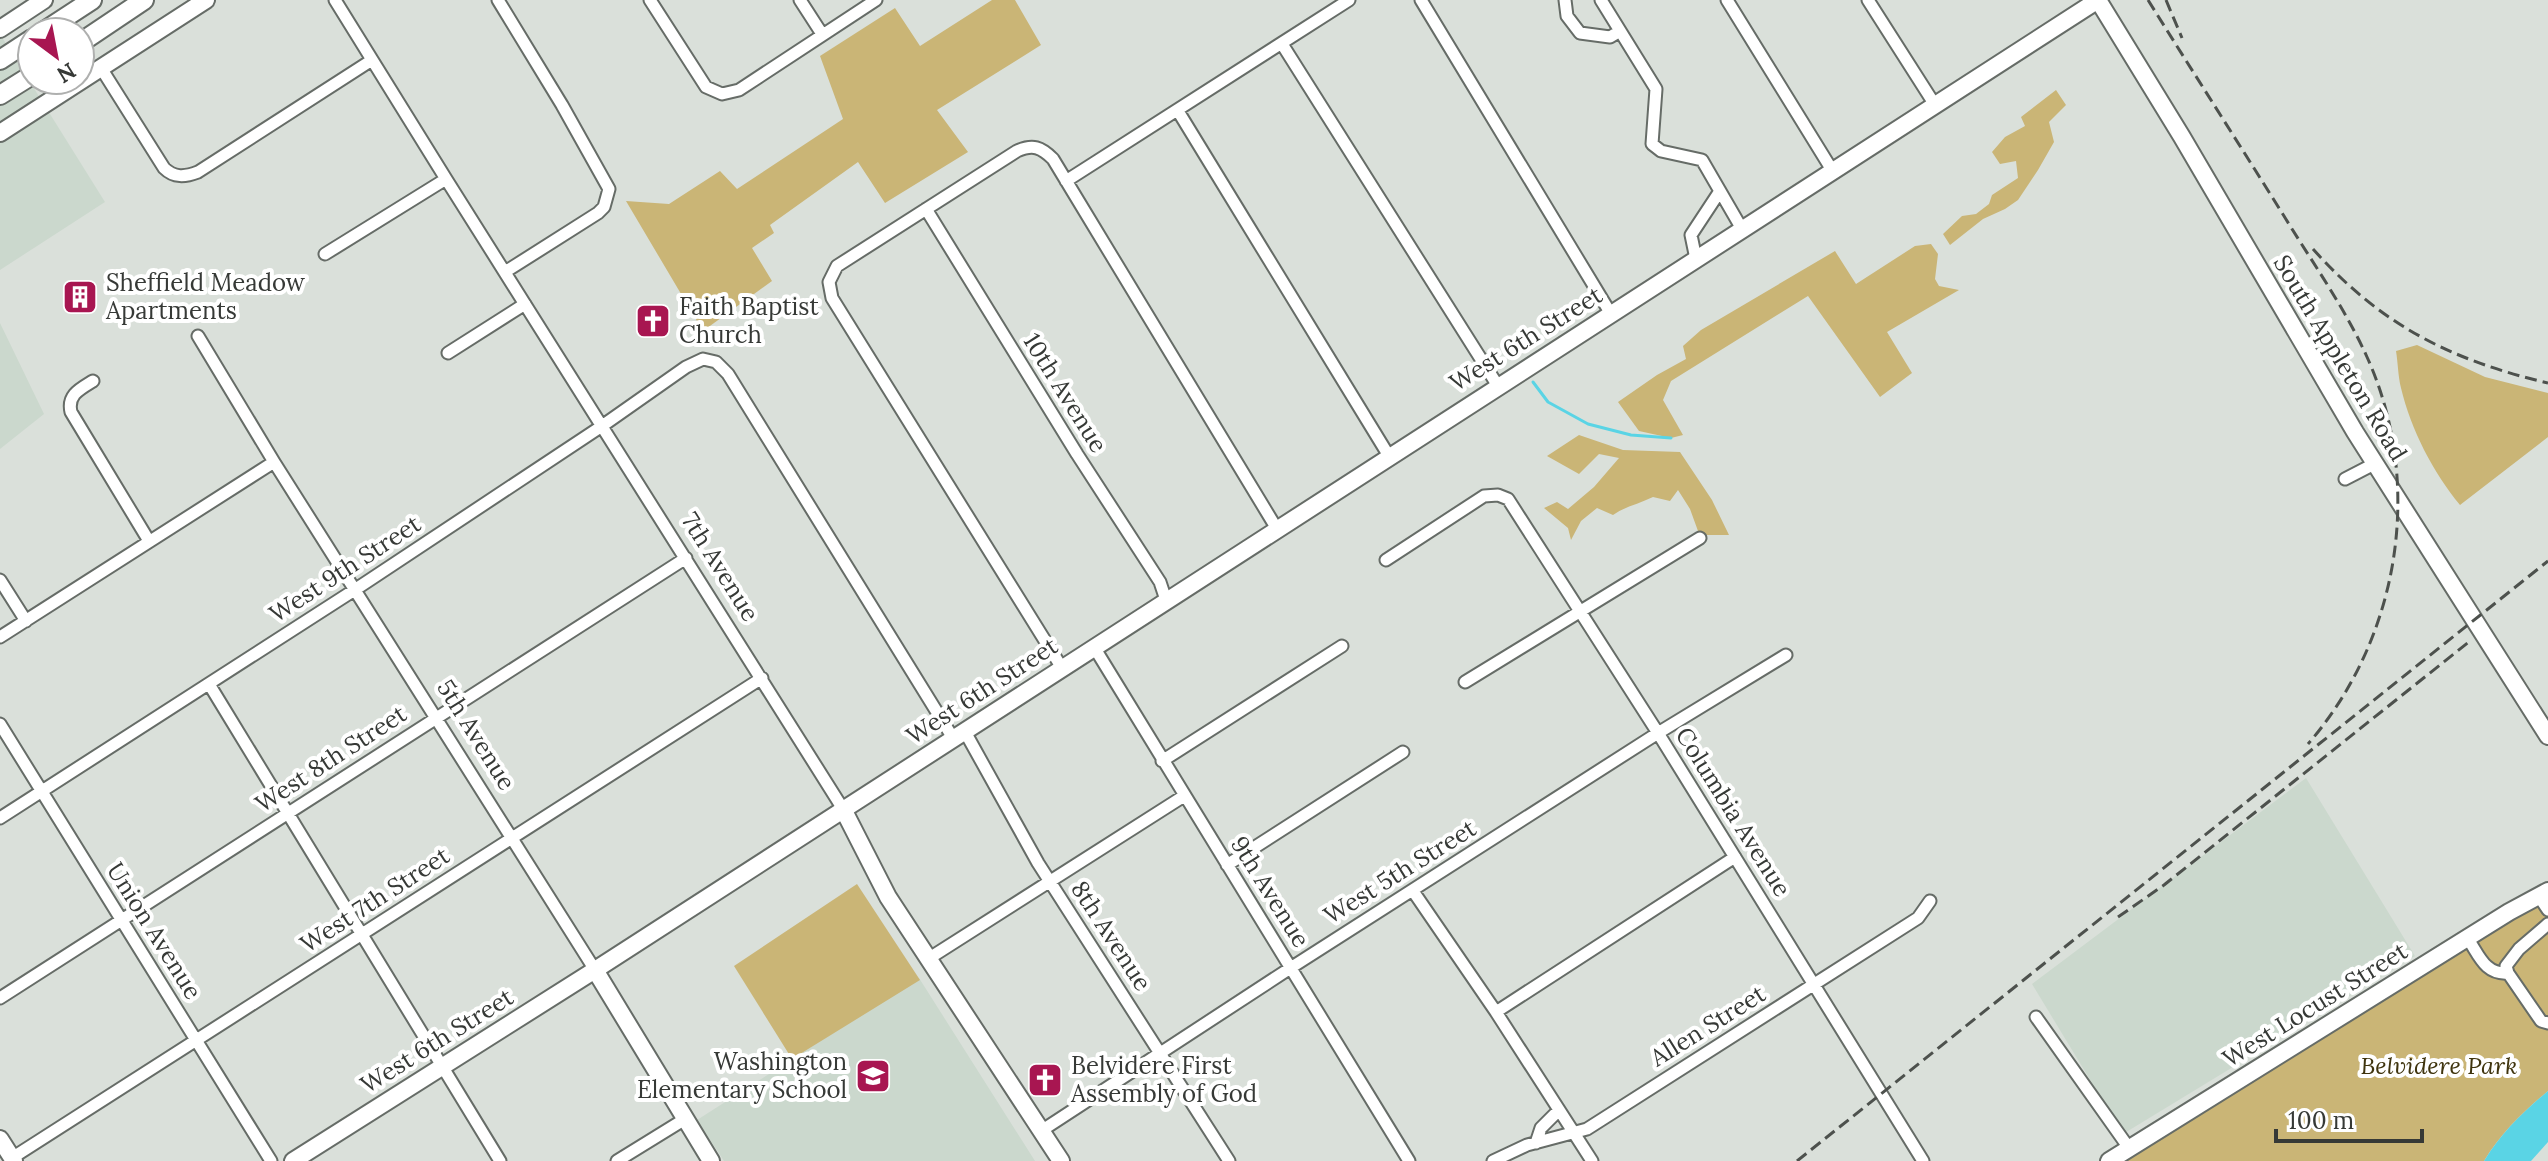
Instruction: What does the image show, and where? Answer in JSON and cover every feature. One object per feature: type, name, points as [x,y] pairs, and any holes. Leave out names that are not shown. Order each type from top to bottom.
[{"type":"main road","points":[[68,16],[92,0]]},
{"type":"main road","points":[[96,32],[144,0]]},
{"type":"street","points":[[0,29],[44,0]]},
{"type":"street","points":[[0,133],[206,0]]},
{"type":"street","name":"7th Avenue","points":[[335,0],[843,809],[888,897],[1061,1161]]},
{"type":"street","points":[[498,0],[609,189],[604,207],[598,213],[505,272]]},
{"type":"street","points":[[650,0],[706,87],[722,94],[739,90],[876,0]]},
{"type":"street","points":[[800,0],[822,34]]},
{"type":"street","points":[[1066,181],[1349,0]]},
{"type":"street","points":[[1421,0],[1611,314]]},
{"type":"street","points":[[1565,0],[1567,16],[1580,33],[1610,37],[1620,31]]},
{"type":"street","points":[[1601,0],[1656,89],[1652,144],[1661,151],[1702,160],[1742,229]]},
{"type":"street","points":[[1727,0],[1832,170]]},
{"type":"street","points":[[1868,0],[1935,105]]},
{"type":"street","name":"West 6th Street","points":[[293,1161],[595,970],[2098,0]]},
{"type":"street","name":"South Appleton Road","points":[[2098,0],[2374,464],[2548,736]]},
{"type":"street","points":[[1282,44],[1498,386]]},
{"type":"street","points":[[101,68],[164,168],[170,174],[183,176],[198,172],[372,60]]},
{"type":"street","points":[[1178,111],[1389,456]]},
{"type":"street","points":[[1062,668],[832,298],[829,282],[837,266],[1017,151],[1038,147],[1053,159],[1277,529]]},
{"type":"street","points":[[325,254],[446,179]]},
{"type":"street","points":[[1696,259],[1691,235],[1720,191]]},
{"type":"street","name":"10th Avenue","points":[[926,209],[1160,582],[1166,600]]},
{"type":"street","points":[[448,353],[525,304]]},
{"type":"street","name":"5th Avenue","points":[[198,336],[711,1161]]},
{"type":"street","name":"West 9th Street","points":[[0,818],[356,589],[686,367],[703,359],[713,361]]},
{"type":"street","name":"8th Avenue","points":[[713,361],[728,374],[1229,1161]]},
{"type":"street","points":[[93,381],[72,397],[70,406],[74,419],[149,541]]},
{"type":"street","points":[[0,637],[274,462]]},
{"type":"street","points":[[2345,479],[2374,464]]},
{"type":"street","name":"Columbia Avenue","points":[[1386,560],[1484,496],[1498,495],[1508,499],[1658,733],[1923,1161]]},
{"type":"street","points":[[1465,682],[1700,538]]},
{"type":"street","name":"West 8th Street","points":[[0,998],[686,558]]},
{"type":"street","points":[[0,580],[26,621]]},
{"type":"street","points":[[1162,761],[1342,646]]},
{"type":"street","name":"9th Avenue","points":[[1094,647],[1409,1161]]},
{"type":"street","name":"West 5th Street","points":[[1041,1131],[1658,733],[1786,655]]},
{"type":"street","name":"West 7th Street","points":[[13,1160],[762,678]]},
{"type":"street","points":[[209,684],[500,1161]]},
{"type":"street","name":"Union Avenue","points":[[0,724],[271,1161]]},
{"type":"street","points":[[1227,865],[1403,752]]},
{"type":"street","points":[[928,959],[1184,796]]},
{"type":"street","points":[[1496,1012],[1735,857]]},
{"type":"street","points":[[1413,891],[1592,1161]]},
{"type":"street","points":[[2543,893],[2548,910]]},
{"type":"street","name":"West Locust Street","points":[[2109,1161],[2543,893]]},
{"type":"street","name":"Allen Street","points":[[1493,1161],[1536,1143],[1587,1129],[1918,918],[1930,901]]},
{"type":"street","points":[[2548,924],[2511,957],[2506,966],[2541,1021],[2548,1023]]},
{"type":"street","points":[[2468,939],[2488,969],[2499,974],[2508,973]]},
{"type":"street","points":[[2036,1017],[2129,1148]]},
{"type":"street","points":[[1536,1143],[1541,1128],[1558,1111]]},
{"type":"street","points":[[617,1161],[685,1119]]},
{"type":"street","points":[[0,1139],[13,1160]]},
{"type":"shaded area","points":[[0,34],[16,60],[16,96],[39,96],[105,202],[0,270]]},
{"type":"shaded area","points":[[0,323],[44,414],[0,449]]},
{"type":"shaded area","points":[[2306,778],[2415,956],[2123,1134],[2032,984]]},
{"type":"shaded area","name":"Washington Elementary School","points":[[919,978],[1035,1161],[724,1161],[697,1120]]},
{"type":"green space","points":[[992,0],[1015,0],[1041,45],[937,110],[968,152],[885,203],[858,162],[770,225],[774,233],[752,248],[772,281],[703,331],[626,201],[669,204],[720,171],[737,189],[843,119],[820,56],[895,8],[920,46]]},
{"type":"green space","points":[[2056,90],[2066,105],[2049,122],[2054,142],[2018,200],[1983,219],[1950,245],[1943,234],[1962,216],[1976,214],[1989,204],[1992,195],[2018,178],[2016,161],[2000,164],[1992,152],[2005,137],[2025,126],[2021,117]]},
{"type":"green space","points":[[1931,244],[1938,254],[1935,279],[1939,286],[1959,290],[1887,332],[1912,373],[1880,397],[1808,296],[1671,381],[1663,400],[1683,435],[1671,438],[1639,431],[1618,402],[1686,359],[1683,346],[1701,330],[1835,251],[1856,284],[1915,246]]},
{"type":"green space","points":[[2417,345],[2485,377],[2548,393],[2548,437],[2460,505],[2424,450],[2401,388],[2396,351]]},
{"type":"green space","points":[[1579,435],[1623,450],[1680,452],[1712,500],[1729,535],[1707,535],[1698,531],[1690,509],[1678,490],[1670,501],[1653,497],[1613,515],[1597,508],[1581,521],[1571,540],[1568,528],[1544,508],[1557,502],[1568,509],[1594,487],[1619,458],[1599,454],[1579,474],[1547,456]]},
{"type":"green space","points":[[857,884],[920,980],[792,1059],[734,966]]},
{"type":"green space","name":"Belvidere Park","points":[[2548,891],[2548,1091],[2513,1123],[2484,1161],[2109,1161]]},
{"type":"water","points":[[2548,1091],[2548,1142],[2531,1161],[2484,1161],[2513,1123]]},
{"type":"waterway","points":[[1533,382],[1548,402],[1588,424],[1631,435],[1671,438]]},
{"type":"railway","points":[[2148,0],[2338,303],[2367,357],[2385,406],[2395,457],[2398,508],[2393,559],[2382,609],[2364,657],[2339,702],[2308,744]]},
{"type":"railway","points":[[2166,0],[2182,38]]},
{"type":"railway","points":[[2313,249],[2365,299],[2419,336],[2480,363],[2548,383]]},
{"type":"railway","points":[[1797,1161],[2548,561]]},
{"type":"railway","points":[[2118,917],[2164,885],[2470,641]]},
{"type":"place","name":"Sheffield Meadow Apartments","points":[[80,297]]},
{"type":"place","name":"Faith Baptist Church","points":[[653,321]]},
{"type":"place","name":"Washington Elementary School","points":[[873,1076]]},
{"type":"place","name":"Belvidere First Assembly of God","points":[[1045,1080]]}]
